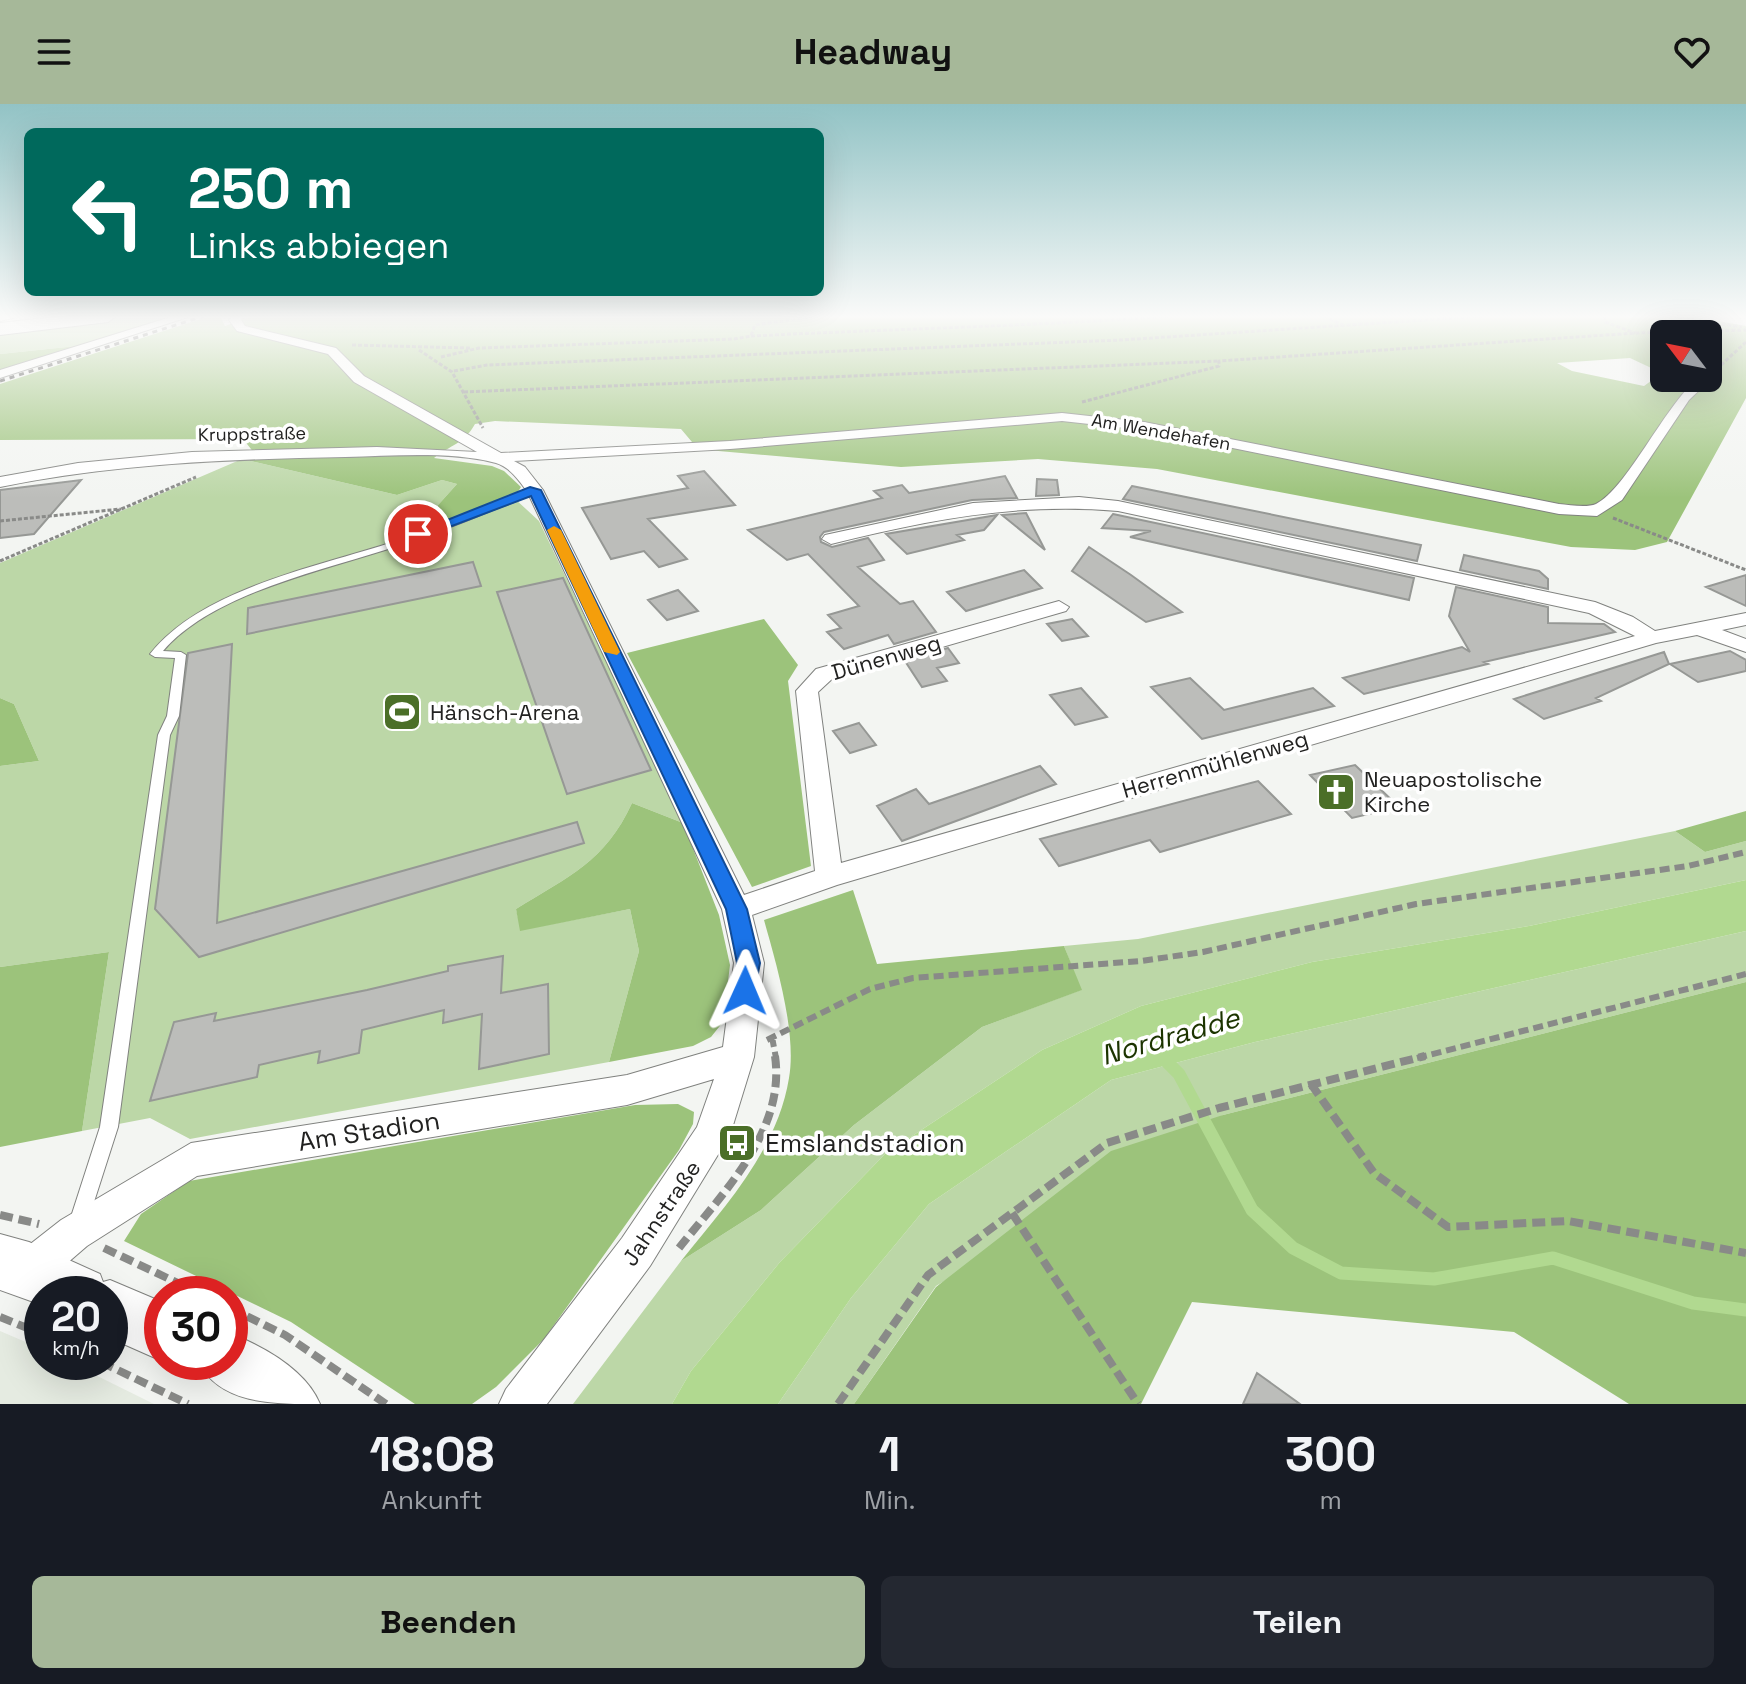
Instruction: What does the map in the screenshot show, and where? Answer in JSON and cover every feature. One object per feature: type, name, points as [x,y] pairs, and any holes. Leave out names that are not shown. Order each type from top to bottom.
[{"type":"street","name":"Jahnstraße","points":[[357,377],[519,470],[535,490],[736,909],[749,963],[738,1057],[712,1135],[636,1252],[521,1404]]},
{"type":"street","name":"Am Wendehafen","points":[[502,460],[539,453],[788,441],[1053,418],[1144,426],[1559,509],[1597,511],[1616,497],[1690,392]]},
{"type":"street","name":"Kruppstraße","points":[[0,482],[120,460],[244,454],[432,453],[502,460]]},
{"type":"street","points":[[831,539],[954,509],[1005,501],[1076,501],[1118,506],[1595,608],[1626,621],[1652,638]]},
{"type":"street","name":"Dünenweg","points":[[829,877],[807,691],[812,683],[824,674],[1059,607]]},
{"type":"street","name":"Herrenmühlenweg","points":[[736,909],[829,877],[1652,638],[1746,619]]},
{"type":"street","points":[[1697,628],[1746,646]]},
{"type":"street","name":"Am Stadion","points":[[15,1266],[191,1160],[627,1090],[738,1057]]},
{"type":"street","points":[[15,1266],[38,1276]]},
{"type":"street","points":[[248,1376],[290,1404]]},
{"type":"lane","points":[[74,1233],[109,1127],[164,735],[173,716],[181,655],[155,654],[162,642],[205,614],[278,580],[379,549],[535,490]]},
{"type":"path","points":[[457,377],[502,460]]},
{"type":"path","points":[[464,392],[837,377]]},
{"type":"path","points":[[1053,418],[1079,403],[1184,377]]},
{"type":"path","points":[[1,561],[244,454]]},
{"type":"path","points":[[0,521],[126,508]]},
{"type":"path","points":[[1639,530],[1746,570]]},
{"type":"path","points":[[738,1057],[870,989],[913,978],[1141,961],[1203,952],[1416,904],[1688,866],[1746,852]]},
{"type":"path","points":[[838,1404],[928,1275],[1107,1143],[1214,1109],[1746,974]]},
{"type":"path","points":[[1311,1084],[1374,1173],[1448,1227],[1568,1221],[1746,1253]]},
{"type":"path","points":[[1012,1213],[1138,1404]]},
{"type":"path","points":[[0,1317],[24,1327]]},
{"type":"path","points":[[248,1317],[285,1335],[386,1404]]},
{"type":"path","points":[[128,1375],[188,1404]]},
{"type":"shaded area","points":[[23,377],[1599,377],[1644,386],[1650,382],[1650,392],[1722,392],[1722,377],[1746,377],[1746,398],[1667,542],[1635,550],[1571,547],[1157,469],[1038,459],[901,467],[707,450],[692,442],[681,429],[495,421],[475,424],[461,440],[434,458],[492,466],[504,471],[521,487],[514,498],[394,543],[387,538],[430,514],[457,484],[442,480],[397,495],[242,459],[255,454],[243,439],[0,440],[0,384]]},
{"type":"shaded area","points":[[242,459],[397,495],[442,480],[457,484],[430,514],[387,538],[514,498],[539,521],[683,823],[632,803],[610,840],[584,866],[516,909],[521,930],[630,909],[639,951],[609,1062],[190,1139],[150,1118],[82,1131],[109,952],[0,967],[0,766],[39,761],[14,704],[0,698],[0,563]]},
{"type":"shaded area","points":[[764,619],[798,665],[788,681],[811,866],[752,887],[627,653]]},
{"type":"shaded area","points":[[0,698],[14,704],[39,761],[0,766]]},
{"type":"shaded area","points":[[632,803],[683,823],[719,915],[730,965],[723,1022],[711,1037],[693,1046],[609,1062],[639,951],[630,909],[520,931],[516,909],[584,866],[610,840]]},
{"type":"shaded area","points":[[1746,811],[1746,841],[1705,852],[1675,831]]},
{"type":"shaded area","points":[[1675,831],[1705,852],[1746,841],[1746,880],[1529,926],[1312,962],[1141,1006],[1042,1050],[885,1154],[780,1262],[691,1371],[672,1404],[573,1404],[681,1261],[761,1210],[854,1125],[982,1027],[1081,990],[1064,946],[1138,939]]},
{"type":"shaded area","points":[[853,890],[877,964],[1064,946],[1082,990],[982,1027],[854,1125],[761,1210],[681,1261],[747,1176],[783,1105],[791,1060],[788,1020],[764,920]]},
{"type":"shaded area","points":[[1746,931],[1746,982],[1223,1115],[936,1286],[854,1404],[778,1404],[851,1298],[929,1204],[1111,1080],[1255,1042]]},
{"type":"shaded area","points":[[109,952],[82,1131],[0,1147],[0,967]]},
{"type":"shaded area","points":[[1746,982],[1746,1404],[1629,1404],[1514,1332],[1192,1302],[1141,1404],[854,1404],[936,1287],[1111,1151],[1223,1115]]},
{"type":"shaded area","points":[[678,1104],[694,1112],[693,1124],[679,1150],[544,1339],[496,1387],[472,1404],[415,1404],[291,1322],[248,1301],[248,1276],[196,1276],[124,1241],[141,1214],[189,1181],[635,1105]]},
{"type":"shaded area","points":[[0,1331],[24,1341],[24,1380],[105,1380],[154,1404],[0,1404]]},
{"type":"water","name":"Nordradde","points":[[1746,880],[1746,931],[1255,1042],[1111,1080],[929,1204],[851,1298],[778,1404],[672,1404],[691,1371],[780,1262],[885,1154],[1042,1050],[1141,1006],[1312,962],[1529,926]]},
{"type":"building","points":[[704,471],[735,505],[648,519],[687,559],[659,567],[644,551],[611,559],[582,508],[688,488],[678,476]]},
{"type":"building","points":[[1005,476],[1017,498],[972,500],[824,532],[820,537],[821,542],[832,547],[868,538],[884,560],[858,567],[900,604],[913,601],[936,632],[894,644],[888,635],[844,649],[827,632],[841,628],[828,615],[859,606],[808,554],[787,560],[748,530],[882,498],[874,491],[902,485],[909,493]]},
{"type":"building","points":[[1037,479],[1057,480],[1059,495],[1036,496]]},
{"type":"building","points":[[81,480],[34,534],[0,538],[0,490]]},
{"type":"building","points":[[1132,486],[1421,545],[1417,561],[1123,499]]},
{"type":"building","points":[[1026,513],[1045,550],[1002,515]]},
{"type":"building","points":[[1113,514],[1414,578],[1409,600],[1130,537],[1151,531],[1102,528]]},
{"type":"building","points":[[997,515],[984,530],[957,535],[964,540],[907,554],[886,534]]},
{"type":"building","points":[[1089,547],[1182,612],[1146,622],[1072,571]]},
{"type":"building","points":[[1464,555],[1539,571],[1548,579],[1548,589],[1460,570]]},
{"type":"building","points":[[473,562],[481,586],[247,634],[248,608]]},
{"type":"building","points":[[1024,570],[1042,588],[966,611],[947,592]]},
{"type":"building","points":[[1746,575],[1746,606],[1706,587]]},
{"type":"building","points":[[563,578],[651,770],[567,794],[497,592]]},
{"type":"building","points":[[1456,587],[1548,607],[1548,623],[1604,624],[1615,632],[1364,694],[1343,678],[1462,647],[1470,652],[1449,616]]},
{"type":"building","points":[[678,590],[698,611],[667,620],[648,600]]},
{"type":"building","points":[[1072,619],[1088,636],[1062,641],[1047,624]]},
{"type":"building","points":[[232,644],[217,923],[577,822],[584,843],[199,957],[155,909],[188,653]]},
{"type":"building","points":[[948,648],[959,663],[937,668],[947,681],[922,687],[905,661]]},
{"type":"building","points":[[1730,651],[1746,660],[1746,671],[1698,682],[1670,664]]},
{"type":"building","points":[[1664,652],[1669,664],[1596,698],[1601,701],[1544,719],[1514,699]]},
{"type":"building","points":[[1190,678],[1224,710],[1313,688],[1334,706],[1202,739],[1151,687]]},
{"type":"building","points":[[1081,688],[1107,717],[1075,725],[1050,695]]},
{"type":"building","points":[[859,723],[876,745],[850,753],[833,731]]},
{"type":"building","points":[[1355,765],[1399,807],[1352,818],[1310,775]]},
{"type":"building","points":[[1040,766],[1056,784],[902,841],[877,806],[916,789],[929,804]]},
{"type":"building","points":[[1258,781],[1291,814],[1160,852],[1150,840],[1059,866],[1040,839]]},
{"type":"building","points":[[503,956],[501,993],[548,984],[549,1054],[479,1069],[482,1014],[443,1023],[444,1010],[362,1030],[359,1053],[318,1063],[320,1051],[259,1065],[257,1077],[150,1101],[174,1022],[216,1013],[214,1021],[367,990],[448,971],[448,966]]},
{"type":"building","points":[[1257,1373],[1300,1404],[1243,1404]]},
{"type":"waterway","name":"Nordradde","points":[[1165,1060],[1179,1074],[1252,1210],[1293,1248],[1341,1273],[1434,1279],[1553,1258],[1693,1303],[1746,1310]]},
{"type":"railway","points":[[0,381],[14,377]]},
{"type":"slow traffic","points":[[554,530],[612,652]]},
{"type":"place","name":"Hänsch-Arena","points":[[402,712]]},
{"type":"place","name":"Neuapostolische Kirche","points":[[1336,792]]},
{"type":"place","name":"Emslandstadion","points":[[737,1143]]},
{"type":"route","points":[[418,534],[535,490],[736,909],[749,963],[745,991]]}]
